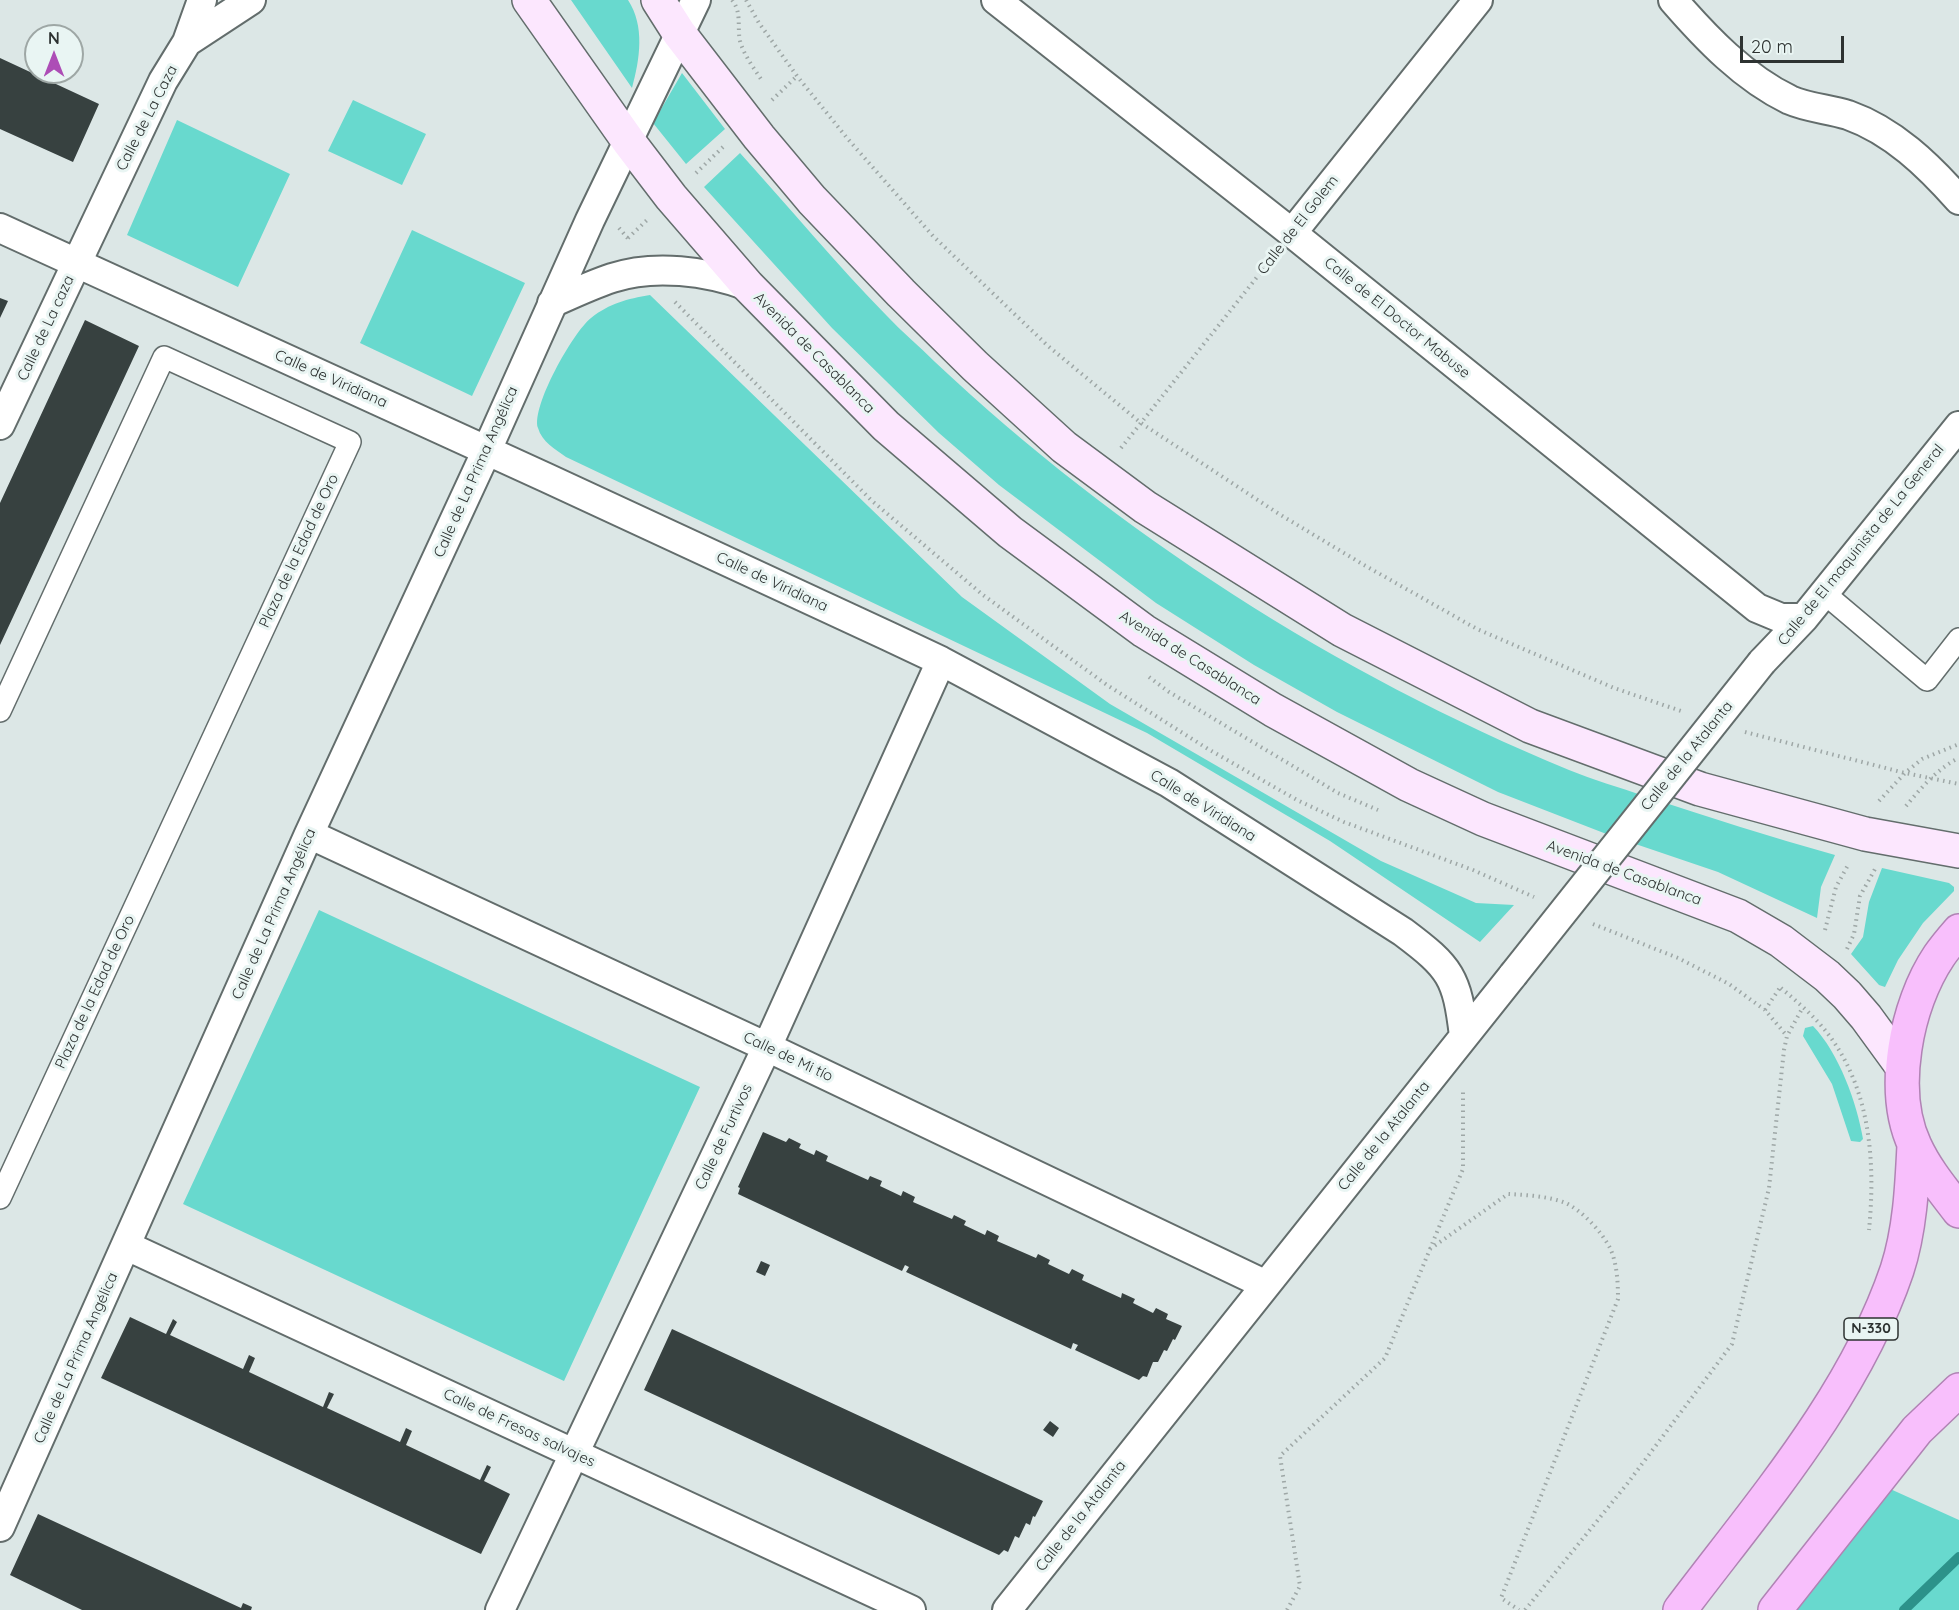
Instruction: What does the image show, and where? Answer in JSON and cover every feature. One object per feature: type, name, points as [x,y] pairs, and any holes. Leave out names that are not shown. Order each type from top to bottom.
[{"type":"highway","name":"N-330","points":[[1680,1610],[1813,1434],[1853,1368],[1897,1270],[1908,1224],[1914,1145],[1902,1095],[1901,1065],[1916,1002],[1938,957],[1959,931]]},
{"type":"highway","name":"N-330","points":[[1914,1145],[1936,1181],[1959,1210]]},
{"type":"highway","points":[[1775,1610],[1917,1430],[1959,1390]]},
{"type":"main road","name":"Avenida de Casablanca","points":[[529,0],[628,142],[671,197],[748,286],[886,426],[1010,532],[1144,631],[1272,710],[1409,785],[1483,819],[1565,852],[1738,916],[1765,931],[1804,957],[1847,995],[1901,1065]]},
{"type":"main road","points":[[658,0],[748,123],[812,200],[901,293],[975,366],[1064,447],[1145,507],[1341,630],[1530,726],[1700,789],[1789,815],[1890,839],[1959,851]]},
{"type":"street","points":[[187,42],[202,0]]},
{"type":"street","name":"Calle de La Caza","points":[[76,264],[163,81],[187,42],[251,0]]},
{"type":"street","name":"Calle de La Prima Angélica","points":[[0,1527],[309,834],[487,450],[552,303],[696,0]]},
{"type":"street","name":"Calle de El Doctor Mabuse","points":[[996,0],[1292,232],[1757,608],[1781,618],[1804,618]]},
{"type":"street","name":"Calle de El Golem","points":[[1292,232],[1478,0]]},
{"type":"street","points":[[1672,0],[1697,28],[1757,81],[1791,101],[1848,115],[1888,133],[1935,173],[1959,200]]},
{"type":"street","name":"Calle de Viridiana","points":[[0,228],[487,450],[941,661],[1169,783],[1428,950],[1444,967],[1454,983],[1460,1000],[1464,1036]]},
{"type":"street","name":"Calle de La caza","points":[[0,424],[76,264]]},
{"type":"street","points":[[552,303],[613,277],[635,272],[677,271],[725,277],[748,286]]},
{"type":"street","name":"Plaza de la Edad de Oro","points":[[0,711],[164,357],[350,442],[0,1198]]},
{"type":"street","name":"Calle de El maquinista de La General","points":[[1762,662],[1804,618],[1959,426]]},
{"type":"street","points":[[1824,593],[1927,680],[1959,639]]},
{"type":"street","name":"Calle de Furtivos","points":[[501,1610],[767,1047],[941,661]]},
{"type":"street","name":"Calle de la Atalanta","points":[[1007,1610],[1264,1284],[1762,662]]},
{"type":"street","name":"Calle de Mi tío","points":[[309,834],[767,1047],[1264,1284]]},
{"type":"street","name":"Calle de Fresas salvajes","points":[[126,1246],[911,1610]]},
{"type":"path","points":[[732,0],[736,6],[740,40],[746,55],[763,82]]},
{"type":"path","points":[[746,0],[759,23],[797,76],[847,138],[933,236],[1048,346],[1141,423],[1279,514],[1477,628],[1614,688],[1691,714]]},
{"type":"path","points":[[628,238],[797,76]]},
{"type":"path","points":[[768,90],[781,106]]},
{"type":"path","name":"Calle de El Golem","points":[[1111,444],[1119,450],[1292,232]]},
{"type":"path","points":[[1735,729],[1959,784]]},
{"type":"path","points":[[1905,808],[1932,778],[1950,762],[1959,758]]},
{"type":"path","points":[[1870,800],[1887,804]]},
{"type":"path","points":[[1896,806],[1914,810]]},
{"type":"path","points":[[1847,950],[1854,934],[1860,896],[1890,839]]},
{"type":"path","points":[[1525,1610],[1627,1484],[1732,1344],[1769,1188],[1784,1050],[1787,1036],[1803,1007],[1830,1037],[1846,1062],[1857,1087],[1870,1145],[1872,1169],[1869,1231]]},
{"type":"path","points":[[1287,1610],[1300,1586],[1280,1456],[1385,1358],[1463,1169],[1464,1036]]},
{"type":"path","points":[[1430,1250],[1508,1194],[1539,1196],[1565,1203],[1589,1219],[1610,1248],[1617,1273],[1618,1299],[1501,1598],[1519,1610]]},
{"type":"shaded area","points":[[571,0],[628,0],[639,32],[639,54],[632,88]]},
{"type":"shaded area","points":[[682,73],[725,129],[686,164],[653,123]]},
{"type":"shaded area","points":[[353,100],[426,134],[402,185],[328,151]]},
{"type":"shaded area","points":[[177,120],[290,174],[238,287],[127,235]]},
{"type":"shaded area","points":[[740,153],[868,296],[935,362],[1005,425],[1155,542],[1314,644],[1397,690],[1482,732],[1587,777],[1835,855],[1821,887],[1817,918],[1718,872],[1609,835],[1498,792],[1337,712],[1254,665],[1156,603],[999,485],[939,433],[832,328],[704,187]]},
{"type":"shaded area","points":[[412,230],[525,283],[472,396],[360,343]]},
{"type":"shaded area","points":[[650,295],[962,597],[1110,704],[1381,861],[1476,903],[1514,905],[1480,942],[1330,841],[1147,733],[566,457],[549,445],[538,428],[541,404],[555,370],[574,338],[591,318],[605,309],[619,302]]},
{"type":"shaded area","points":[[1882,868],[1949,883],[1954,887],[1954,891],[1923,923],[1898,960],[1885,987],[1879,985],[1851,954],[1863,937],[1869,902]]},
{"type":"shaded area","points":[[319,910],[700,1087],[564,1381],[183,1204]]},
{"type":"shaded area","points":[[1813,1026],[1831,1050],[1846,1079],[1860,1125],[1863,1139],[1860,1142],[1851,1141],[1832,1084],[1803,1036],[1805,1028]]},
{"type":"shaded area","points":[[1888,1488],[1959,1520],[1959,1610],[1794,1610]]},
{"type":"building","points":[[0,58],[24,69],[24,84],[56,84],[99,104],[73,162],[0,129]]},
{"type":"building","points":[[0,298],[8,301],[0,318]]},
{"type":"building","points":[[85,320],[139,346],[0,645],[0,503]]},
{"type":"building","points":[[763,1132],[786,1142],[789,1138],[801,1144],[799,1148],[814,1155],[816,1150],[828,1156],[826,1161],[868,1180],[870,1176],[882,1181],[880,1186],[901,1196],[903,1191],[915,1197],[913,1202],[952,1219],[954,1215],[966,1221],[964,1225],[985,1235],[987,1230],[999,1236],[997,1241],[1036,1258],[1038,1254],[1050,1260],[1048,1264],[1069,1274],[1072,1269],[1084,1275],[1082,1280],[1121,1298],[1122,1293],[1135,1299],[1133,1303],[1153,1313],[1156,1308],[1168,1314],[1166,1319],[1182,1326],[1167,1351],[1164,1350],[1158,1362],[1153,1362],[1147,1377],[1143,1376],[1139,1380],[1075,1350],[1078,1345],[1073,1343],[1071,1349],[906,1272],[909,1267],[905,1265],[902,1271],[738,1194],[740,1188],[738,1187]]},
{"type":"building","points":[[761,1261],[770,1265],[765,1276],[756,1272]]},
{"type":"building","points":[[130,1317],[166,1334],[173,1319],[177,1322],[170,1335],[243,1369],[249,1355],[255,1358],[249,1372],[323,1407],[329,1392],[334,1394],[327,1408],[400,1442],[406,1428],[412,1431],[406,1445],[480,1480],[487,1465],[491,1467],[484,1481],[510,1494],[481,1554],[101,1378]]},
{"type":"building","points":[[672,1329],[1043,1501],[1030,1525],[1026,1523],[1019,1538],[1015,1536],[1008,1552],[1004,1550],[999,1555],[644,1390]]},
{"type":"building","points":[[1050,1421],[1059,1428],[1053,1437],[1043,1430]]},
{"type":"building","points":[[38,1514],[241,1608],[243,1603],[252,1607],[251,1610],[82,1610],[10,1575]]},
{"type":"waterway","points":[[1904,1610],[1959,1557]]}]
